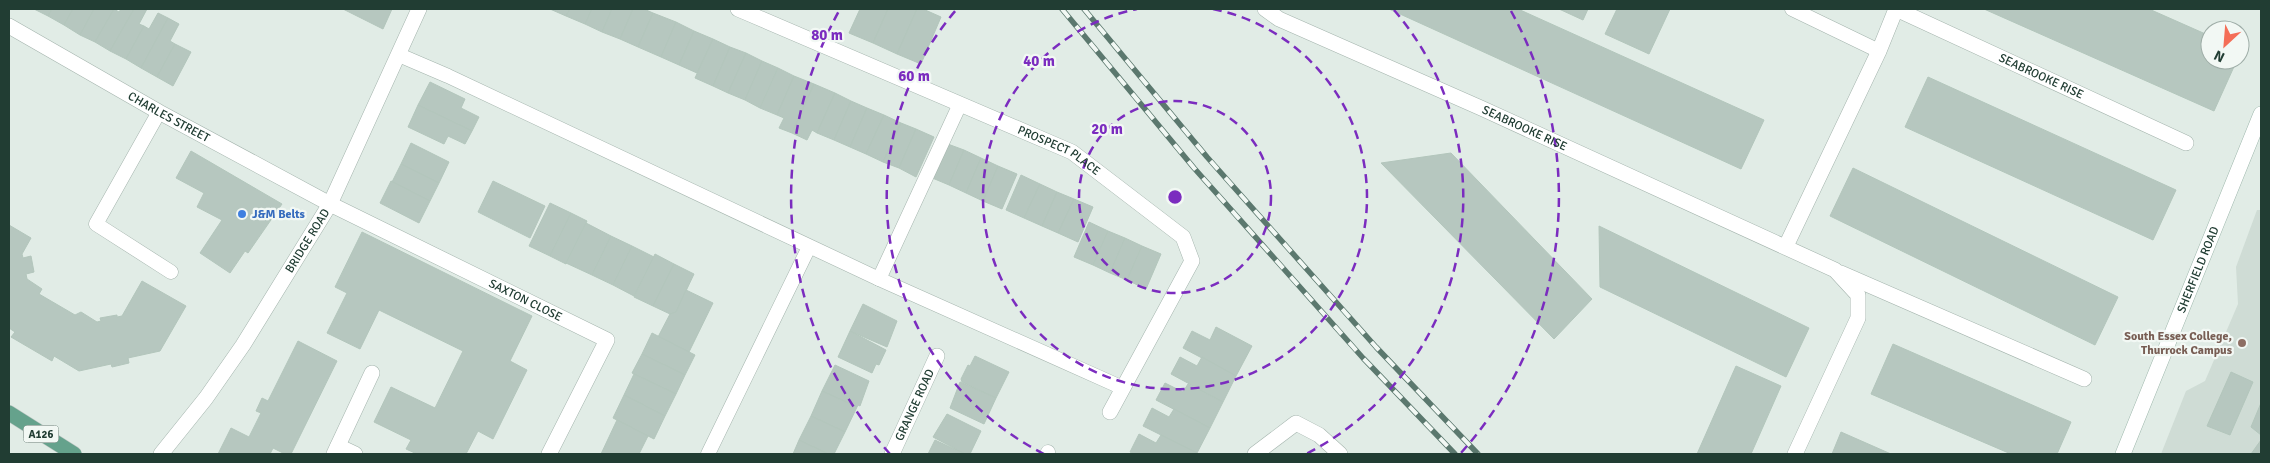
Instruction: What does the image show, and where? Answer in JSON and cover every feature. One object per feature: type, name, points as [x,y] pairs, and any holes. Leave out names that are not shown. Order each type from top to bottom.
[{"type":"main road","name":"A126","points":[[9,413],[74,454]]},
{"type":"street","name":"BRIDGE ROAD","points":[[162,454],[206,398],[243,345],[330,204],[400,55],[419,9]]},
{"type":"street","name":"PROSPECT PLACE","points":[[738,9],[1072,152],[1183,236],[1192,261],[1110,412]]},
{"type":"street","name":"SEABROOKE RISE","points":[[1266,9],[1279,19],[1481,108],[1835,270],[2084,379]]},
{"type":"street","name":"SEABROOKE RISE","points":[[1786,246],[1879,51],[1896,9],[2186,143]]},
{"type":"street","name":"CHARLES STREET","points":[[9,26],[159,112],[330,204]]},
{"type":"street","name":"SHERFIELD ROAD","points":[[2123,454],[2261,114]]},
{"type":"street","name":"SAXTON CLOSE","points":[[330,204],[607,340],[549,454]]},
{"type":"street","name":"SEABROOKE RISE","points":[[1795,454],[1858,318],[1858,294],[1835,270]]},
{"type":"street","name":"GRANGE ROAD","points":[[892,454],[937,356]]},
{"type":"street","points":[[355,454],[336,450],[372,373]]},
{"type":"street","points":[[1255,454],[1296,423],[1319,435],[1340,454]]},
{"type":"lane","points":[[1792,9],[1879,51]]},
{"type":"lane","points":[[400,55],[879,279],[1124,388]]},
{"type":"lane","points":[[879,279],[960,104]]},
{"type":"lane","points":[[159,112],[96,224],[171,272]]},
{"type":"lane","points":[[708,454],[809,246]]},
{"type":"shaded area","name":"South Essex College, Thurrock Campus","points":[[2257,210],[2261,210],[2261,454],[2161,454],[2186,391],[2205,381],[2238,304],[2236,267]]},
{"type":"building","points":[[34,9],[52,9],[48,16]]},
{"type":"building","points":[[52,9],[73,9],[64,25],[48,16]]},
{"type":"building","points":[[73,9],[94,9],[80,35],[64,25]]},
{"type":"building","points":[[94,9],[114,9],[95,42],[80,35]]},
{"type":"building","points":[[114,9],[119,12],[121,9],[134,9],[110,51],[95,42]]},
{"type":"building","points":[[134,9],[147,9],[139,24],[144,26],[126,59],[110,51]]},
{"type":"building","points":[[343,9],[392,9],[383,29]]},
{"type":"building","points":[[550,9],[570,9],[566,16]]},
{"type":"building","points":[[570,9],[592,9],[585,24],[566,16]]},
{"type":"building","points":[[592,9],[612,9],[602,32],[585,24]]},
{"type":"building","points":[[612,9],[633,9],[620,39],[602,32]]},
{"type":"building","points":[[633,9],[644,9],[653,13],[638,47],[620,39]]},
{"type":"building","points":[[860,9],[888,9],[873,43],[849,33]]},
{"type":"building","points":[[888,9],[917,9],[897,54],[873,43]]},
{"type":"building","points":[[917,9],[923,9],[941,17],[921,64],[897,54]]},
{"type":"building","points":[[1389,9],[1518,9],[1764,120],[1741,169]]},
{"type":"building","points":[[1559,9],[1588,9],[1583,20]]},
{"type":"building","points":[[1617,9],[1670,9],[1649,54],[1605,34]]},
{"type":"building","points":[[1984,9],[2149,9],[2200,32],[2200,70],[2232,70],[2214,111]]},
{"type":"building","points":[[158,13],[168,18],[141,68],[126,59],[144,26],[149,29]]},
{"type":"building","points":[[653,13],[676,22],[661,57],[638,47]]},
{"type":"building","points":[[168,18],[179,24],[170,41],[175,44],[157,77],[141,68]]},
{"type":"building","points":[[676,22],[694,31],[679,65],[661,57]]},
{"type":"building","points":[[694,31],[713,39],[697,73],[679,65]]},
{"type":"building","points":[[713,39],[730,47],[713,86],[695,78]]},
{"type":"building","points":[[175,44],[191,52],[173,86],[157,77]]},
{"type":"building","points":[[730,47],[746,53],[728,93],[713,86]]},
{"type":"building","points":[[746,53],[762,61],[745,100],[728,93]]},
{"type":"building","points":[[762,61],[778,68],[760,108],[745,100]]},
{"type":"building","points":[[778,68],[794,76],[777,115],[760,108]]},
{"type":"building","points":[[794,76],[814,84],[792,133],[779,128],[784,118],[777,115]]},
{"type":"building","points":[[1928,77],[2176,190],[2153,240],[1905,127]]},
{"type":"building","points":[[430,82],[465,99],[461,108],[479,117],[472,131],[418,105]]},
{"type":"building","points":[[814,84],[835,93],[817,133],[812,130],[807,140],[792,133]]},
{"type":"building","points":[[835,93],[851,101],[834,140],[817,133]]},
{"type":"building","points":[[851,101],[867,108],[850,147],[834,140]]},
{"type":"building","points":[[418,105],[472,131],[465,144],[448,136],[444,144],[408,127]]},
{"type":"building","points":[[867,108],[884,115],[866,154],[850,147]]},
{"type":"building","points":[[884,115],[901,123],[883,162],[866,154]]},
{"type":"building","points":[[901,123],[916,129],[899,168],[883,162]]},
{"type":"building","points":[[916,129],[934,137],[916,177],[899,168]]},
{"type":"building","points":[[411,143],[449,162],[439,183],[401,164]]},
{"type":"building","points":[[945,143],[964,150],[949,185],[930,177]]},
{"type":"building","points":[[964,150],[981,158],[966,193],[949,185]]},
{"type":"building","name":"J&M Belts","points":[[191,151],[282,204],[248,253],[245,251],[230,273],[200,253],[222,220],[197,207],[204,193],[176,178]]},
{"type":"building","points":[[1451,153],[1592,299],[1554,339],[1381,163]]},
{"type":"building","points":[[981,158],[998,166],[983,201],[966,193]]},
{"type":"building","points":[[401,164],[439,183],[430,201],[392,182]]},
{"type":"building","points":[[998,166],[1017,174],[1002,209],[983,201]]},
{"type":"building","points":[[1853,168],[2118,297],[2095,345],[1830,216]]},
{"type":"building","points":[[1021,175],[1040,184],[1024,218],[1006,210]]},
{"type":"building","points":[[391,181],[430,201],[419,223],[380,203]]},
{"type":"building","points":[[493,181],[545,206],[530,238],[478,212]]},
{"type":"building","points":[[1040,184],[1057,192],[1042,226],[1024,218]]},
{"type":"building","points":[[1057,192],[1074,199],[1058,233],[1042,226]]},
{"type":"building","points":[[1074,199],[1093,207],[1078,242],[1058,233]]},
{"type":"building","points":[[550,203],[571,213],[550,256],[529,246]]},
{"type":"building","points":[[571,213],[587,221],[566,264],[550,256]]},
{"type":"building","points":[[1089,222],[1108,231],[1093,265],[1074,257]]},
{"type":"building","points":[[586,223],[611,236],[592,275],[566,263]]},
{"type":"building","points":[[9,225],[31,238],[22,254],[23,258],[31,256],[34,272],[26,274],[27,279],[42,289],[39,294],[75,315],[81,312],[97,322],[101,321],[100,318],[122,316],[142,281],[186,306],[160,351],[128,358],[129,363],[112,367],[111,364],[79,371],[54,356],[52,361],[11,337],[15,332],[9,328]]},
{"type":"building","points":[[1599,226],[1809,328],[1786,377],[1600,287]]},
{"type":"building","points":[[1108,231],[1125,238],[1110,273],[1093,265]]},
{"type":"building","points":[[362,232],[532,316],[510,361],[527,370],[493,439],[478,431],[466,454],[417,454],[406,449],[411,440],[374,422],[391,387],[435,408],[463,351],[379,310],[360,349],[327,333],[347,293],[335,287]]},
{"type":"building","points":[[611,236],[632,246],[613,285],[592,275]]},
{"type":"building","points":[[1125,238],[1142,246],[1127,280],[1110,273]]},
{"type":"building","points":[[632,246],[654,257],[634,296],[613,285]]},
{"type":"building","points":[[1142,246],[1161,254],[1146,289],[1127,280]]},
{"type":"building","points":[[655,254],[674,264],[653,306],[634,297]]},
{"type":"building","points":[[674,264],[694,274],[676,312],[670,314],[653,306]]},
{"type":"building","points":[[686,290],[713,303],[689,352],[658,337],[670,314],[676,312]]},
{"type":"building","points":[[863,304],[897,321],[887,347],[850,331]]},
{"type":"building","points":[[1216,327],[1252,346],[1236,376],[1183,348],[1192,331],[1210,340]]},
{"type":"building","points":[[850,331],[886,350],[879,365],[876,364],[872,373],[838,357]]},
{"type":"building","points":[[652,333],[695,355],[685,375],[642,354]]},
{"type":"building","points":[[298,341],[337,361],[291,454],[285,454],[273,448],[270,454],[218,454],[231,428],[249,437],[261,413],[256,411],[262,398],[268,401]]},
{"type":"building","points":[[1893,344],[2071,422],[2057,454],[2011,454],[1871,394]]},
{"type":"building","points":[[642,354],[685,375],[676,394],[632,373]]},
{"type":"building","points":[[975,356],[1009,372],[996,398],[962,382],[961,379],[968,365],[970,366]]},
{"type":"building","points":[[1180,357],[1197,366],[1202,357],[1236,376],[1223,402],[1171,374]]},
{"type":"building","points":[[835,365],[869,381],[860,406],[858,405],[857,407],[822,391]]},
{"type":"building","points":[[1736,366],[1781,386],[1751,454],[1697,454]]},
{"type":"building","points":[[2231,372],[2253,382],[2230,435],[2207,426]]},
{"type":"building","points":[[634,374],[676,394],[665,416],[624,395]]},
{"type":"building","points":[[960,382],[996,398],[984,424],[950,408]]},
{"type":"building","points":[[1165,383],[1183,392],[1188,384],[1223,402],[1210,428],[1156,400]]},
{"type":"building","points":[[822,391],[857,407],[845,432],[811,416]]},
{"type":"building","points":[[624,395],[665,416],[654,439],[613,418]]},
{"type":"building","points":[[2261,403],[2261,435],[2251,427]]},
{"type":"building","points":[[1152,408],[1169,417],[1174,409],[1210,428],[1197,453],[1143,426]]},
{"type":"building","points":[[947,414],[981,431],[970,454],[965,454],[933,437]]},
{"type":"building","points":[[811,416],[845,432],[834,454],[828,454],[799,440]]},
{"type":"building","points":[[617,420],[648,436],[639,454],[601,454]]},
{"type":"building","points":[[1841,432],[1891,454],[1832,454]]},
{"type":"building","points":[[1139,434],[1156,443],[1161,435],[1197,453],[1134,454],[1130,452]]},
{"type":"building","points":[[799,440],[828,454],[793,454]]},
{"type":"building","points":[[935,440],[965,454],[928,454]]},
{"type":"building","points":[[2261,440],[2261,454],[2251,454]]},
{"type":"railway","points":[[1062,9],[1194,168],[1363,358],[1455,454]]},
{"type":"railway","points":[[1084,9],[1207,157],[1376,347],[1478,454]]},
{"type":"place","name":"J&M Belts","points":[[242,214]]},
{"type":"place","name":"South Essex College, Thurrock Campus","points":[[2242,343]]}]
